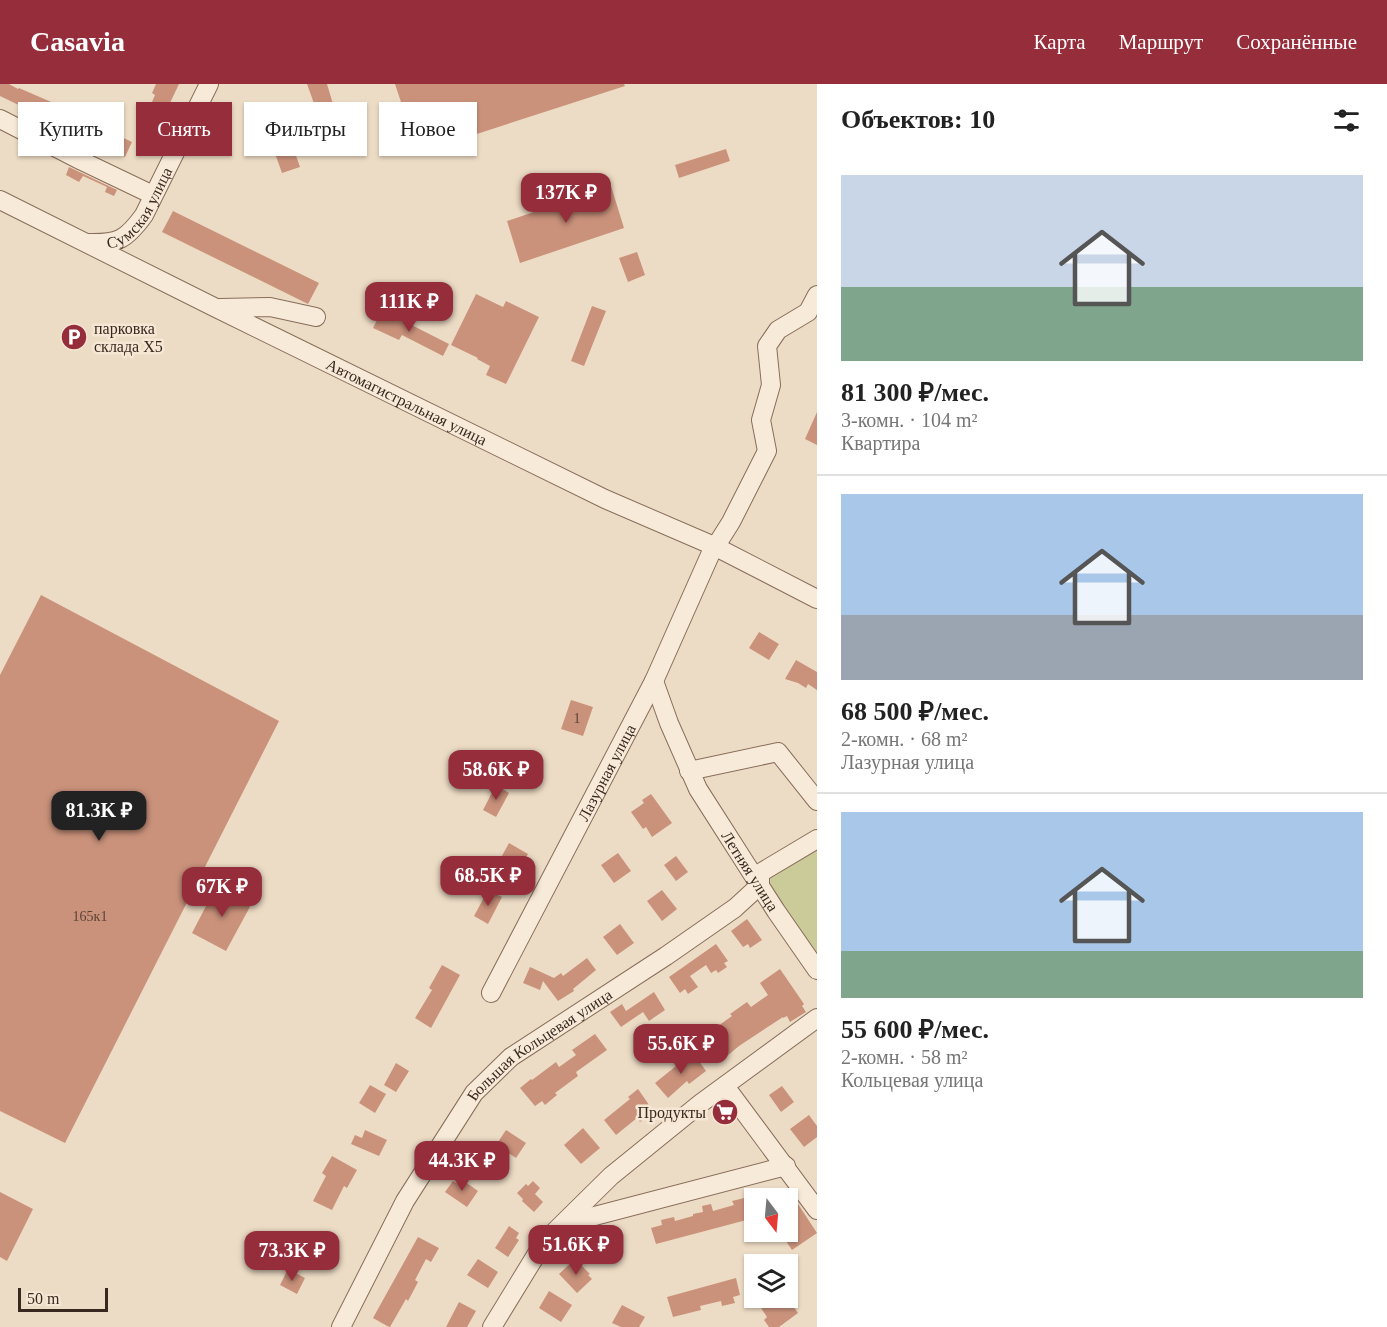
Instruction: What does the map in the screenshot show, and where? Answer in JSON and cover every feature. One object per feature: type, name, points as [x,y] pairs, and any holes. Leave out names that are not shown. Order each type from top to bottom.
[{"type":"street","name":"Сумская улица","points":[[86,243],[119,240],[132,231],[144,215],[208,84]]},
{"type":"street","points":[[0,119],[153,195]]},
{"type":"street","name":"Автомагистральная улица","points":[[0,200],[216,309],[605,499],[714,546],[817,599]]},
{"type":"street","name":"Лазурная улица","points":[[491,993],[654,681],[714,546],[731,522],[767,451],[761,420],[771,385],[767,346],[778,330],[808,312],[817,296]]},
{"type":"street","points":[[216,309],[270,307],[316,317]]},
{"type":"street","name":"Летняя улица","points":[[654,681],[669,723],[698,789],[817,970]]},
{"type":"street","points":[[689,771],[778,752],[817,801]]},
{"type":"street","name":"Большая Кольцевая улица","points":[[340,1327],[405,1201],[474,1094],[511,1057],[735,908],[760,885],[760,873],[817,839]]},
{"type":"street","points":[[492,1327],[544,1242],[611,1176],[701,1103],[817,1018]]},
{"type":"street","points":[[725,1086],[817,1210]]},
{"type":"street","points":[[563,1224],[786,1167]]},
{"type":"shaded area","points":[[817,837],[817,959],[755,871]]},
{"type":"building","points":[[0,84],[9,84],[51,102],[18,102],[18,105],[0,96]]},
{"type":"building","points":[[156,84],[179,84],[170,102],[152,102],[155,95],[152,93]]},
{"type":"building","points":[[307,84],[327,84],[332,102],[313,102]]},
{"type":"building","points":[[395,84],[624,84],[625,86],[477,134],[477,102],[401,102]]},
{"type":"building","points":[[124,138],[132,142],[125,157],[123,156]]},
{"type":"building","points":[[726,149],[730,161],[679,178],[675,165]]},
{"type":"building","points":[[276,156],[296,156],[300,167],[282,173]]},
{"type":"building","points":[[69,167],[117,190],[114,196],[105,192],[107,187],[83,176],[79,182],[66,175]]},
{"type":"building","points":[[611,186],[624,228],[520,263],[507,221]]},
{"type":"building","points":[[173,211],[319,283],[308,304],[162,232]]},
{"type":"building","points":[[637,252],[645,275],[628,282],[619,258]]},
{"type":"building","points":[[476,294],[503,307],[506,301],[539,317],[506,384],[486,375],[490,366],[451,345]]},
{"type":"building","points":[[592,306],[606,311],[584,366],[571,361]]},
{"type":"building","points":[[382,310],[449,344],[443,356],[402,335],[399,340],[373,328]]},
{"type":"building","points":[[817,412],[817,445],[805,439]]},
{"type":"building","points":[[41,595],[279,721],[65,1143],[0,1111],[0,675]]},
{"type":"building","points":[[759,632],[779,644],[769,660],[749,648]]},
{"type":"building","points":[[796,660],[817,672],[817,690],[808,684],[806,688],[785,679]]},
{"type":"building","points":[[571,700],[593,707],[583,736],[561,729]]},
{"type":"building","points":[[496,785],[509,793],[496,817],[483,810]]},
{"type":"building","points":[[651,794],[672,823],[652,837],[646,827],[643,829],[631,812],[644,803],[642,800]]},
{"type":"building","points":[[509,843],[528,854],[516,875],[497,865]]},
{"type":"building","points":[[618,853],[631,871],[614,883],[601,865]]},
{"type":"building","points":[[676,856],[688,872],[676,881],[664,865]]},
{"type":"building","points":[[217,885],[252,903],[226,951],[192,933]]},
{"type":"building","points":[[488,890],[502,897],[488,924],[474,916]]},
{"type":"building","points":[[662,890],[677,909],[662,921],[647,901]]},
{"type":"building","points":[[747,919],[762,940],[750,948],[748,944],[743,947],[731,931]]},
{"type":"building","points":[[620,924],[634,943],[617,955],[603,937]]},
{"type":"building","points":[[716,944],[728,961],[724,963],[727,967],[718,973],[716,970],[711,973],[706,965],[690,976],[698,987],[688,994],[685,989],[680,993],[669,977]]},
{"type":"building","points":[[587,958],[596,970],[573,989],[574,991],[558,1001],[543,981],[540,990],[523,983],[530,967],[554,978],[561,973],[563,976]]},
{"type":"building","points":[[442,965],[460,975],[431,1028],[415,1018],[432,990],[429,988]]},
{"type":"building","points":[[780,969],[804,1004],[802,1006],[806,1012],[790,1022],[787,1016],[783,1017],[739,1046],[721,1061],[704,1036],[747,1002],[751,1007],[768,995],[760,983]]},
{"type":"building","points":[[654,992],[665,1010],[649,1021],[643,1012],[621,1027],[610,1012],[622,1004],[626,1011]]},
{"type":"building","points":[[595,1034],[607,1050],[576,1072],[578,1076],[555,1093],[557,1095],[545,1105],[542,1101],[535,1106],[520,1088],[556,1062],[559,1067],[576,1055],[572,1050]]},
{"type":"building","points":[[692,1051],[706,1071],[689,1084],[687,1081],[668,1098],[655,1083]]},
{"type":"building","points":[[396,1063],[409,1071],[396,1092],[384,1085]]},
{"type":"building","points":[[370,1085],[386,1094],[375,1113],[359,1103]]},
{"type":"building","points":[[782,1086],[794,1102],[781,1112],[769,1095]]},
{"type":"building","points":[[638,1089],[654,1112],[640,1122],[637,1118],[616,1135],[604,1120],[630,1099],[628,1097]]},
{"type":"building","points":[[724,1103],[733,1116],[727,1121],[717,1108]]},
{"type":"building","points":[[809,1115],[817,1126],[817,1137],[804,1147],[790,1129]]},
{"type":"building","points":[[583,1128],[600,1148],[581,1164],[564,1145]]},
{"type":"building","points":[[365,1130],[387,1140],[379,1156],[351,1144],[355,1135],[362,1138]]},
{"type":"building","points":[[506,1130],[526,1143],[516,1158],[496,1145]]},
{"type":"building","points":[[332,1156],[357,1170],[347,1188],[344,1186],[332,1210],[313,1201],[326,1176],[322,1173]]},
{"type":"building","points":[[461,1179],[478,1191],[467,1207],[445,1192],[453,1181],[458,1184]]},
{"type":"building","points":[[533,1181],[540,1188],[535,1194],[543,1202],[534,1212],[517,1193]]},
{"type":"building","points":[[0,1192],[33,1209],[7,1261],[0,1257]]},
{"type":"building","points":[[744,1198],[744,1221],[656,1244],[651,1228],[662,1225],[661,1220],[674,1217],[675,1221],[693,1216],[693,1214],[703,1212],[702,1206],[711,1204],[713,1211],[734,1205],[732,1201]]},
{"type":"building","points":[[798,1204],[817,1233],[792,1250],[787,1242],[798,1242]]},
{"type":"building","points":[[509,1226],[519,1233],[516,1238],[519,1240],[508,1257],[495,1248]]},
{"type":"building","points":[[617,1233],[622,1251],[599,1257],[594,1239]]},
{"type":"building","points":[[418,1237],[439,1248],[431,1262],[426,1259],[415,1280],[418,1282],[408,1301],[406,1299],[389,1327],[373,1318]]},
{"type":"building","points":[[478,1259],[498,1272],[488,1288],[467,1275]]},
{"type":"building","points":[[575,1259],[592,1279],[577,1293],[559,1274]]},
{"type":"building","points":[[288,1269],[305,1278],[297,1294],[280,1285]]},
{"type":"building","points":[[736,1278],[740,1295],[733,1297],[735,1303],[722,1306],[721,1301],[700,1306],[701,1310],[673,1317],[667,1297]]},
{"type":"building","points":[[549,1291],[572,1305],[561,1322],[539,1308]]},
{"type":"building","points":[[459,1302],[476,1311],[467,1327],[446,1327]]},
{"type":"building","points":[[622,1305],[645,1317],[639,1327],[621,1327],[612,1323]]},
{"type":"building","points":[[761,1308],[794,1308],[798,1313],[779,1327],[769,1327],[764,1320],[767,1317]]},
{"type":"place","name":"парковка склада X5","points":[[74,337]]},
{"type":"place","name":"Продукты","points":[[725,1112]]}]
